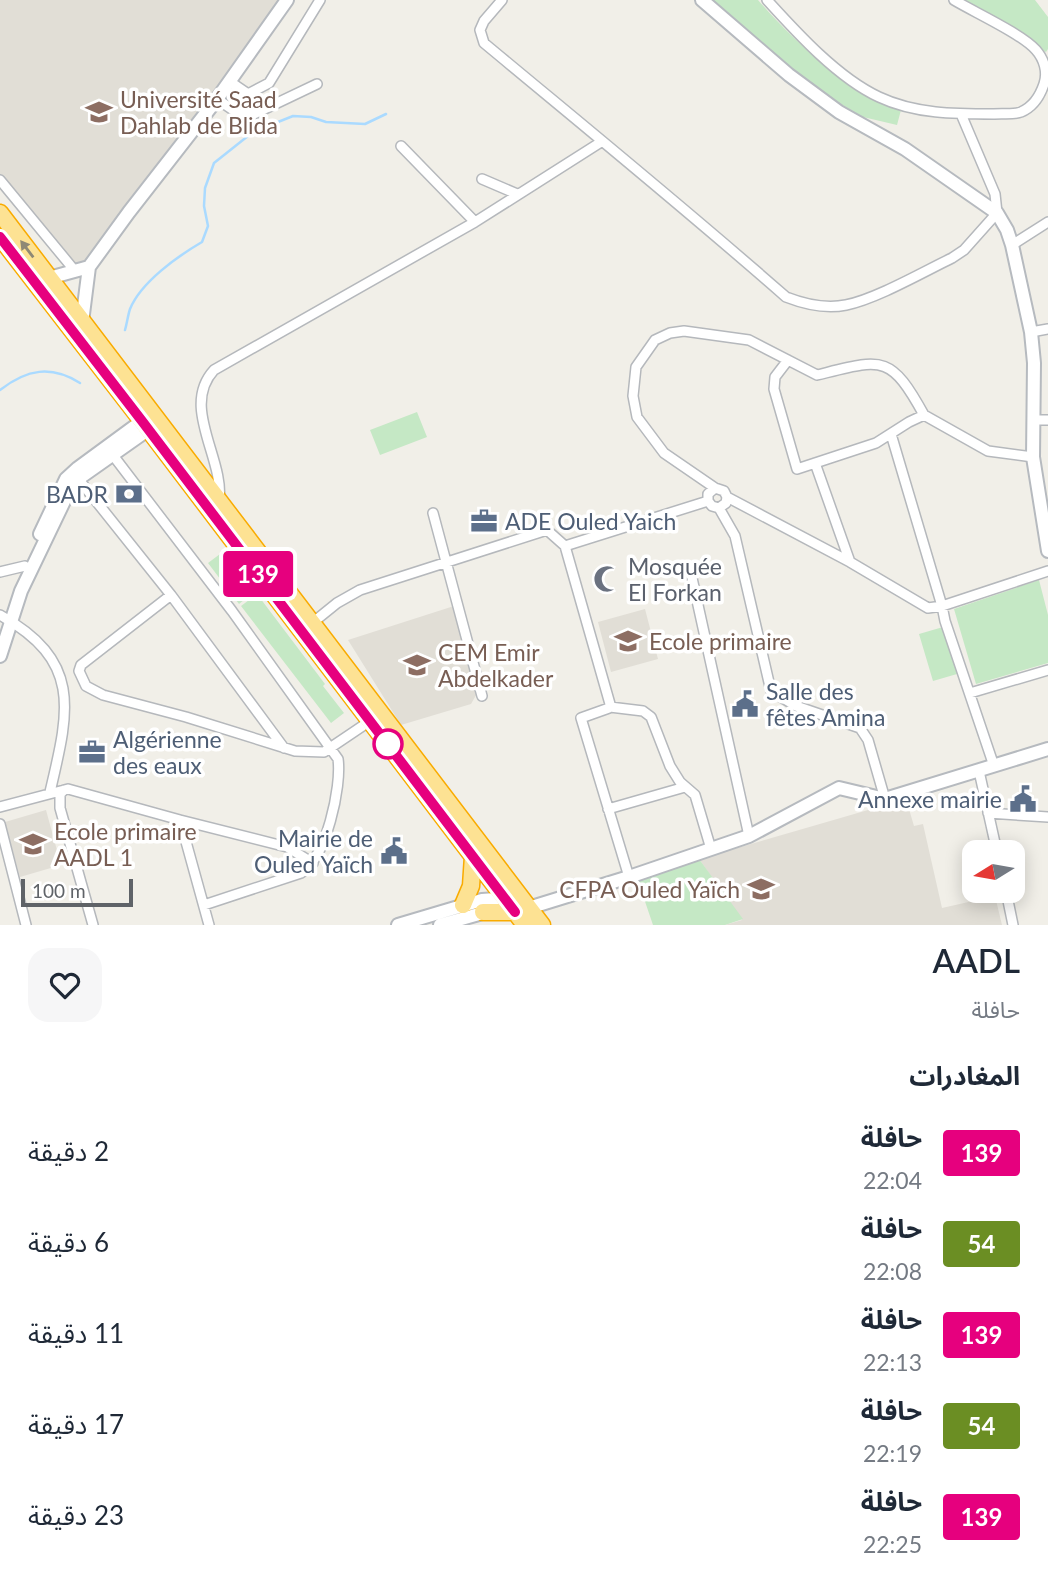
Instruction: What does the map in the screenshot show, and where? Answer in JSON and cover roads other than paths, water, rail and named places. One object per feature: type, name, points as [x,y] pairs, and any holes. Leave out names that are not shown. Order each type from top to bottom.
[{"type":"highway","points":[[0,213],[215,507],[523,912]]},
{"type":"highway","points":[[0,237],[146,425],[215,507]]},
{"type":"highway","points":[[306,627],[370,721],[504,898],[542,925]]},
{"type":"highway","points":[[463,905],[471,886],[473,856]]},
{"type":"highway","points":[[482,906],[523,912]]},
{"type":"street","points":[[82,322],[89,267],[217,99],[287,0]]},
{"type":"street","points":[[229,80],[248,94],[269,83],[320,0]]},
{"type":"street","points":[[502,0],[480,30],[484,43],[786,297],[827,307],[846,305],[868,298],[952,258],[964,250],[997,213]]},
{"type":"street","points":[[702,0],[789,75],[839,112],[905,149],[997,213]]},
{"type":"street","points":[[767,0],[811,47],[878,97],[912,109],[961,114],[1018,113],[1030,107],[1044,83],[1046,70],[1042,58],[1029,43],[954,0]]},
{"type":"street","points":[[217,99],[239,114],[252,115],[317,84]]},
{"type":"street","points":[[961,114],[995,194],[997,213],[1012,245],[1031,332],[1034,363],[1033,457],[1046,519],[1048,551]]},
{"type":"street","points":[[215,507],[221,486],[205,431],[201,405],[203,387],[208,377],[226,363],[475,222],[601,142]]},
{"type":"street","points":[[401,146],[475,222]]},
{"type":"street","points":[[482,179],[517,194]]},
{"type":"street","points":[[0,180],[75,271]]},
{"type":"street","points":[[1012,245],[1048,222]]},
{"type":"street","points":[[49,278],[89,267]]},
{"type":"street","points":[[1031,332],[1048,329]]},
{"type":"street","points":[[1033,457],[988,451],[924,415],[908,385],[897,373],[881,365],[861,365],[817,375],[749,340],[684,331],[670,333],[655,340],[636,367],[633,396],[636,417],[664,453],[715,488],[724,491],[727,497],[850,562],[928,608],[942,606],[1048,571]]},
{"type":"street","points":[[788,360],[775,377],[774,389],[797,469],[876,443],[924,415]]},
{"type":"street","points":[[1033,420],[1048,420]]},
{"type":"street","points":[[3,620],[21,591],[75,476],[112,454],[146,425]]},
{"type":"street","points":[[0,656],[3,620],[60,489],[146,425]]},
{"type":"street","points":[[891,434],[942,606],[994,766]]},
{"type":"street","points":[[112,454],[232,611],[338,760],[338,785],[327,829],[313,863],[301,873],[204,905]]},
{"type":"street","points":[[815,463],[850,562]]},
{"type":"street","points":[[75,476],[171,594],[284,748]]},
{"type":"street","points":[[708,501],[710,492],[715,488]]},
{"type":"street","points":[[719,508],[726,503],[727,497]]},
{"type":"street","points":[[708,501],[719,508],[736,536],[771,691],[796,706],[860,728],[868,740],[885,799]]},
{"type":"street","points":[[565,546],[708,501]]},
{"type":"street","points":[[433,513],[482,696]]},
{"type":"street","points":[[306,627],[349,595],[548,530],[565,546],[610,706]]},
{"type":"street","points":[[0,572],[25,566]]},
{"type":"street","points":[[692,578],[749,836]]},
{"type":"street","points":[[171,594],[81,665],[79,671],[86,686],[103,695],[186,717],[284,748],[315,753],[331,749],[370,721]]},
{"type":"street","points":[[3,620],[43,646],[53,658],[63,685],[62,732],[50,792]]},
{"type":"street","points":[[970,693],[1048,670]]},
{"type":"street","points":[[629,877],[581,718],[610,706],[649,714],[670,766],[685,787],[695,795],[711,849]]},
{"type":"street","points":[[523,912],[749,836],[839,788],[885,799],[1048,749]]},
{"type":"street","points":[[979,771],[994,840]]},
{"type":"street","points":[[608,809],[685,787]]},
{"type":"street","points":[[64,790],[60,794],[60,808],[93,925]]},
{"type":"street","points":[[0,807],[50,792],[73,790],[287,847],[313,863]]},
{"type":"street","points":[[988,813],[1048,817]]},
{"type":"street","points":[[180,820],[209,925]]},
{"type":"street","points":[[0,824],[26,925]]},
{"type":"street","points":[[0,875],[12,872]]},
{"type":"street","points":[[440,925],[504,898]]},
{"type":"street","points":[[1008,903],[1013,925]]},
{"type":"street","points":[[398,925],[463,905],[482,906]]},
{"type":"waterway","points":[[125,330],[130,309],[143,289],[172,262],[202,242],[208,226],[204,206],[205,188],[214,163],[253,132],[293,116],[311,117],[326,122],[365,124],[386,114]]},
{"type":"waterway","points":[[0,390],[20,378],[39,372],[59,374],[80,383]]},
{"type":"place","name":"Université Saad Dahlab de Blida","points":[[99,112]]},
{"type":"place","name":"BADR","points":[[129,494]]},
{"type":"place","name":"ADE Ouled Yaich","points":[[484,521]]},
{"type":"place","name":"Mosquée El Forkan","points":[[607,579]]},
{"type":"place","name":"Ecole primaire","points":[[628,641]]},
{"type":"place","name":"CEM Emir Abdelkader","points":[[417,665]]},
{"type":"place","name":"Salle des fêtes Amina","points":[[745,704]]},
{"type":"place","name":"Algérienne des eaux","points":[[92,752]]},
{"type":"place","name":"Annexe mairie","points":[[1023,799]]},
{"type":"place","name":"Ecole primaire AADL 1","points":[[33,844]]},
{"type":"place","name":"Mairie de Ouled Yaïch","points":[[394,851]]},
{"type":"place","name":"CFPA Ouled Yaïch","points":[[761,889]]}]
